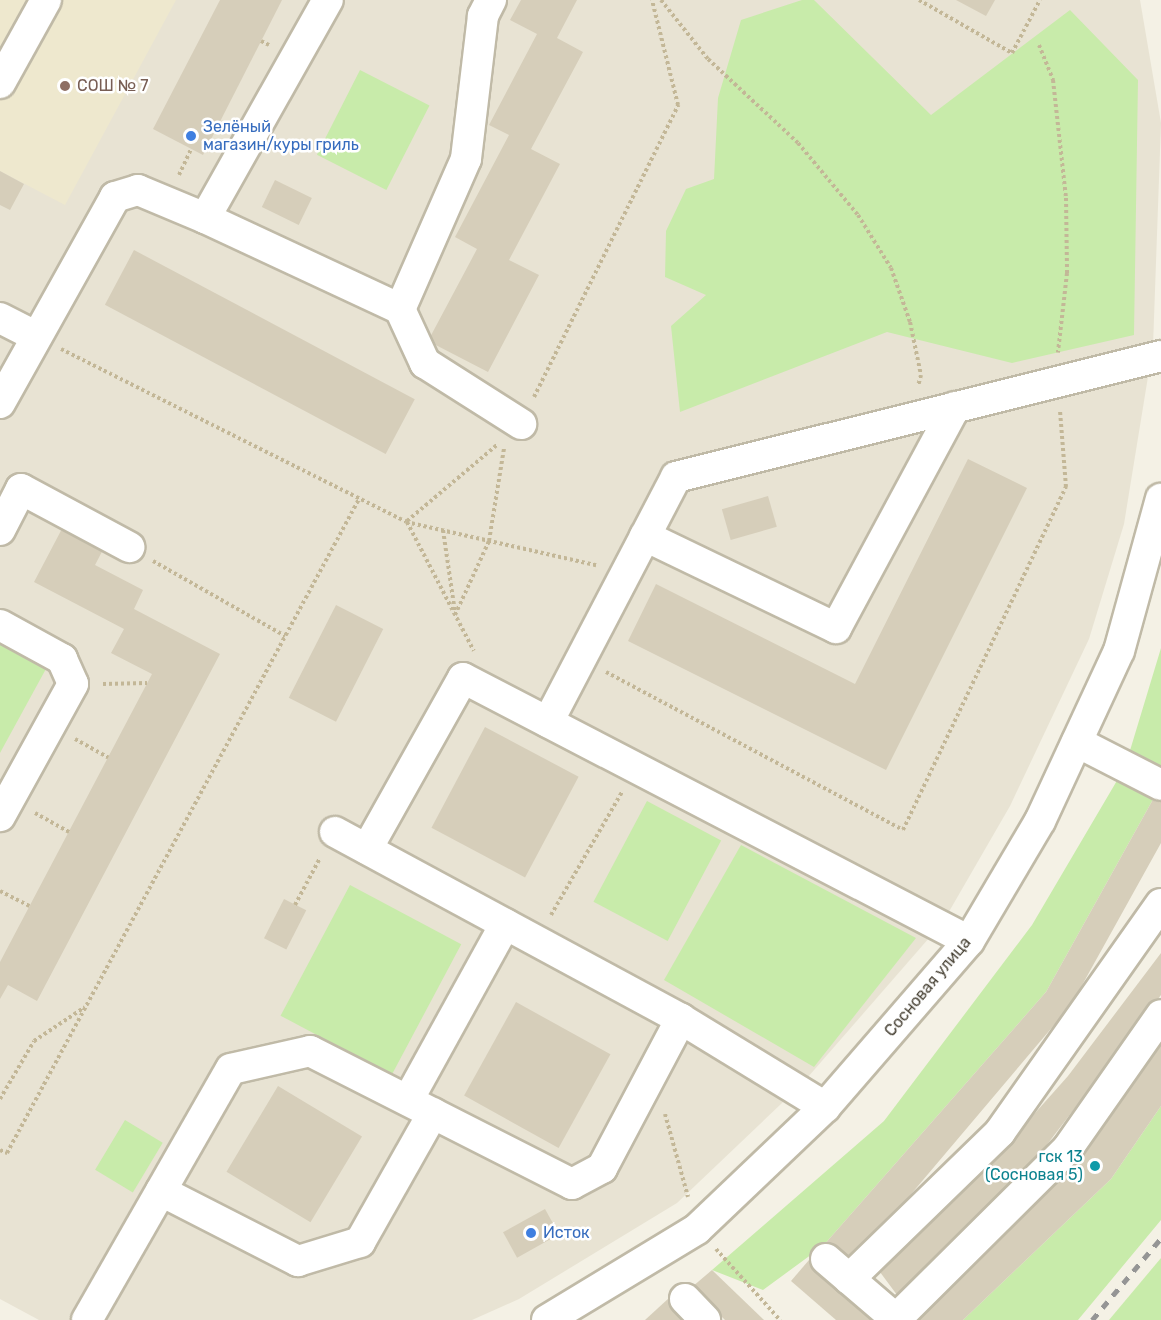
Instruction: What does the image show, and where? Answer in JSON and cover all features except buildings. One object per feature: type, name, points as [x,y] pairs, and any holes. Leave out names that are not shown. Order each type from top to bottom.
[{"type":"street","points":[[0,83],[45,0]]},
{"type":"street","points":[[205,218],[328,0]]},
{"type":"street","points":[[400,309],[466,159],[483,16],[491,0]]},
{"type":"street","points":[[0,404],[34,335],[115,197],[138,190],[205,218],[400,309],[425,363],[521,424]]},
{"type":"street","points":[[0,318],[34,335]]},
{"type":"street","points":[[548,722],[676,477],[955,407],[1058,367],[1161,356]]},
{"type":"street","points":[[645,536],[836,628],[955,407]]},
{"type":"street","points":[[0,531],[21,489],[129,547]]},
{"type":"street","name":"Сосновая улица","points":[[547,1320],[698,1229],[825,1107],[969,941],[1040,821],[1119,651],[1161,499]]},
{"type":"street","points":[[0,626],[62,659],[73,684],[5,808]]},
{"type":"street","points":[[367,849],[463,678],[969,941]]},
{"type":"street","points":[[1077,742],[1161,785]]},
{"type":"street","points":[[335,832],[681,1019],[825,1107]]},
{"type":"street","points":[[849,1279],[1000,1132],[1161,904]]},
{"type":"street","points":[[161,1191],[298,1261],[360,1242],[505,924]]},
{"type":"street","points":[[825,1259],[896,1319],[1068,1148],[1161,1015]]},
{"type":"street","points":[[87,1320],[231,1069],[310,1051],[572,1184],[602,1168],[654,1076],[681,1019]]},
{"type":"street","points":[[685,1299],[705,1320]]},
{"type":"path","points":[[521,424],[678,105],[652,0]]},
{"type":"path","points":[[661,0],[708,59],[798,143],[858,215],[891,268],[910,322],[921,375],[916,395]]},
{"type":"path","points":[[919,0],[1012,53],[1041,0]]},
{"type":"path","points":[[581,659],[903,830],[1066,487],[1058,367],[1067,273],[1066,198],[1053,80],[1039,45]]},
{"type":"path","points":[[34,335],[406,522],[601,566]]},
{"type":"path","points":[[406,522],[505,438],[489,541],[455,615]]},
{"type":"path","points":[[0,1150],[7,1153],[359,499]]},
{"type":"path","points":[[406,522],[475,653],[463,678]]},
{"type":"path","points":[[443,530],[455,615]]},
{"type":"path","points":[[129,547],[285,636]]},
{"type":"path","points":[[73,684],[147,683]]},
{"type":"path","points":[[50,726],[108,757]]},
{"type":"path","points":[[537,941],[636,768]]},
{"type":"path","points":[[5,808],[69,832]]},
{"type":"path","points":[[295,905],[335,832]]},
{"type":"path","points":[[0,891],[29,906]]},
{"type":"path","points":[[0,1099],[34,1041],[86,1006]]},
{"type":"path","points":[[654,1076],[698,1229],[780,1320]]},
{"type":"shaded area","points":[[0,0],[1140,0],[1161,123],[1153,346],[1124,524],[1089,639],[1010,806],[943,922],[801,1085],[677,1203],[519,1299],[472,1320],[39,1320],[0,1299]]},
{"type":"shaded area","name":"СОШ № 7","points":[[0,0],[176,0],[65,205],[0,171]]},
{"type":"green space","points":[[802,0],[814,0],[931,115],[1070,10],[1138,80],[1134,335],[1012,363],[887,332],[680,412],[671,326],[706,295],[665,277],[666,231],[686,189],[714,179],[718,98],[741,20]]},
{"type":"green space","points":[[360,70],[429,105],[386,190],[317,155]]},
{"type":"green space","points":[[0,642],[47,667],[0,753]]},
{"type":"green space","points":[[1161,648],[1161,785],[1046,992],[823,1246],[763,1290],[712,1270],[884,1121],[1032,925],[1125,767]]},
{"type":"green space","points":[[647,801],[721,840],[668,941],[593,902]]},
{"type":"green space","points":[[741,845],[916,938],[814,1067],[664,980]]},
{"type":"green space","points":[[350,885],[461,944],[392,1075],[281,1016]]},
{"type":"green space","points":[[1161,1106],[1161,1220],[1078,1320],[963,1320],[1111,1179]]},
{"type":"green space","points":[[125,1120],[163,1143],[133,1192],[95,1170]]},
{"type":"green space","points":[[1161,1258],[1161,1320],[1109,1320]]},
{"type":"railway","points":[[1092,1320],[1161,1238]]},
{"type":"place","name":"СОШ № 7","points":[[65,86]]},
{"type":"place","name":"Зелёный магазин/куры гриль","points":[[191,136]]},
{"type":"place","name":"гск 13 (Сосновая 5)","points":[[1095,1166]]},
{"type":"place","name":"Исток","points":[[531,1233]]}]
